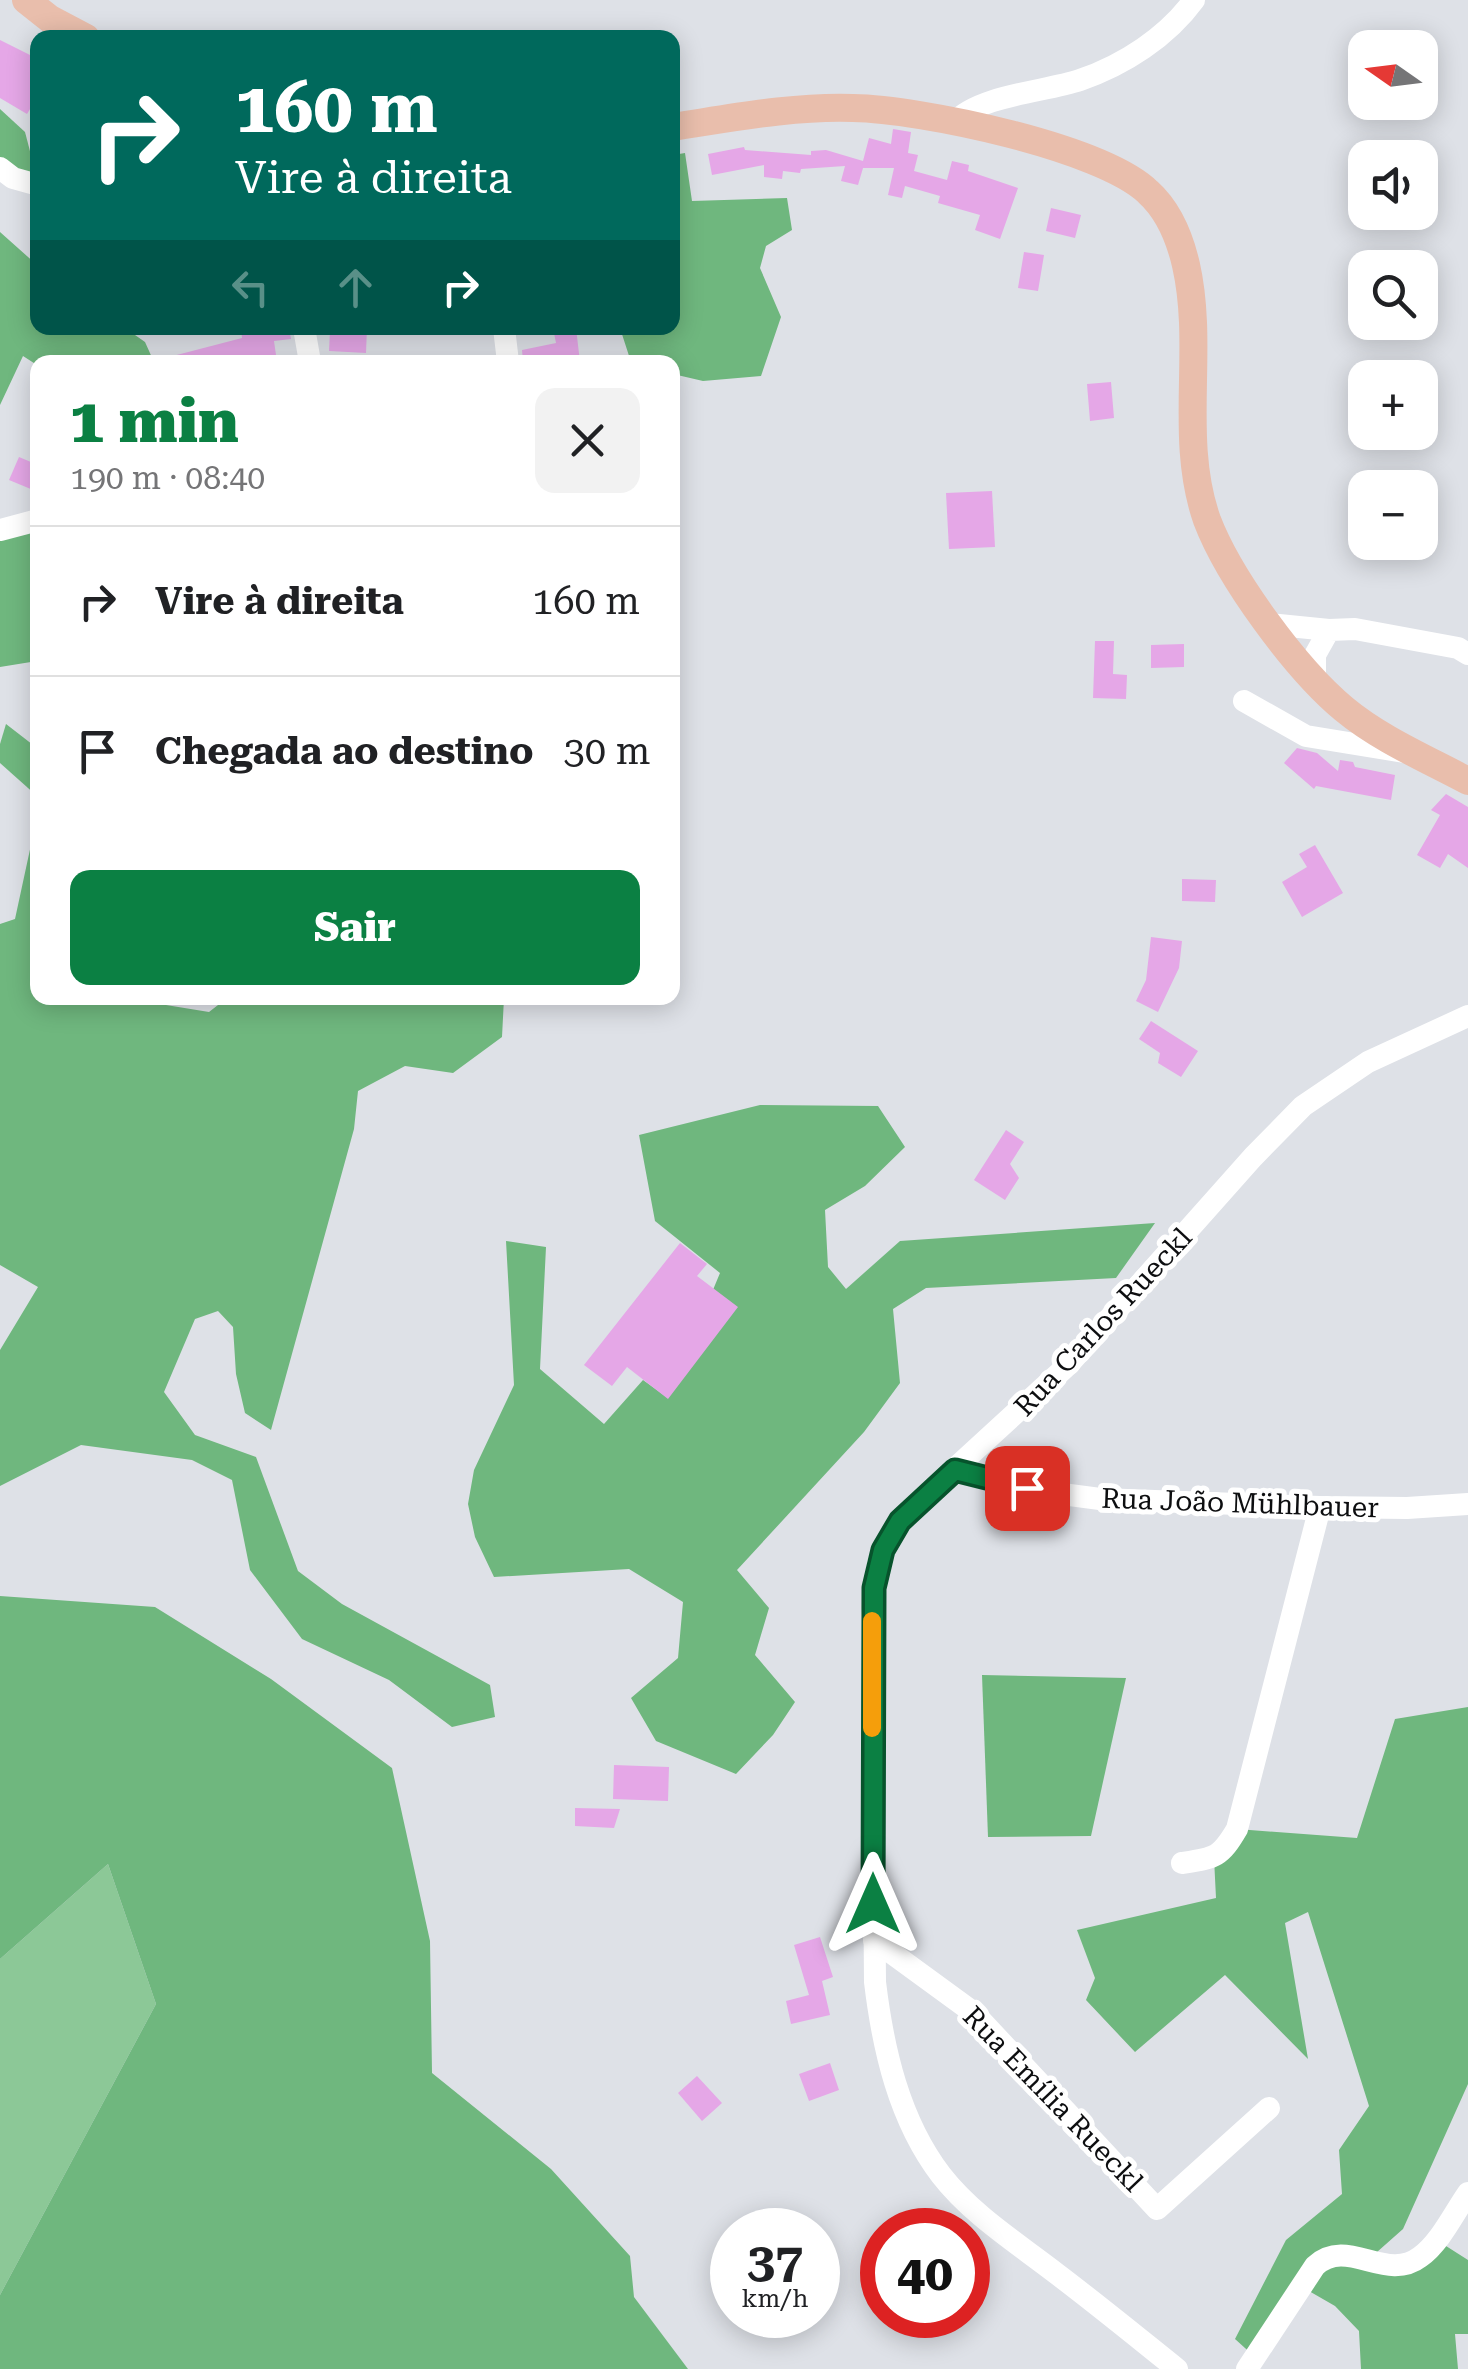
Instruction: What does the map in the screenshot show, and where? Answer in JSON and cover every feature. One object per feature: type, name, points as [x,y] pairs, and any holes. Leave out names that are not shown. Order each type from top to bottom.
[{"type":"main road","points":[[26,0],[72,30]]},
{"type":"main road","points":[[680,126],[851,108],[954,122],[1101,163],[1148,192],[1168,217],[1184,258],[1192,298],[1193,441],[1198,490],[1216,542],[1269,624],[1344,710],[1468,781]]},
{"type":"street","points":[[954,122],[970,109],[1080,80],[1116,65],[1175,25],[1194,0]]},
{"type":"street","points":[[0,168],[13,178],[30,183]]},
{"type":"street","points":[[0,530],[30,522]]},
{"type":"street","points":[[1269,624],[1355,629],[1458,648],[1468,654]]},
{"type":"street","points":[[1315,680],[1315,655],[1330,630]]},
{"type":"street","points":[[1244,701],[1306,736],[1418,754]]},
{"type":"street","name":"Rua Carlos Rueckl","points":[[1177,2369],[991,2224],[941,2175],[911,2125],[879,2018],[874,1940],[874,1588],[883,1550],[900,1521],[1102,1330],[1253,1157],[1303,1106],[1368,1062],[1468,1016]]},
{"type":"street","name":"Rua João Mühlbauer","points":[[955,1470],[1047,1492],[1100,1498],[1320,1507],[1468,1504]]},
{"type":"street","points":[[1182,1863],[1214,1858],[1237,1829],[1320,1507]]},
{"type":"street","name":"Rua Emília Rueckl","points":[[874,1940],[974,2012],[1157,2209],[1269,2108]]},
{"type":"street","points":[[1247,2369],[1315,2266],[1326,2256],[1340,2254],[1385,2265],[1412,2262],[1424,2255],[1468,2193]]},
{"type":"green space","points":[[0,109],[25,132],[30,176],[0,168]]},
{"type":"green space","points":[[685,153],[692,201],[787,198],[792,230],[766,246],[760,268],[781,317],[761,376],[703,381],[680,376],[680,355],[629,355],[622,335],[680,335],[680,154]]},
{"type":"green space","points":[[0,232],[30,259],[30,335],[135,335],[145,342],[151,355],[30,355],[30,360],[23,356],[0,405]]},
{"type":"green space","points":[[30,522],[30,662],[0,667],[0,530]]},
{"type":"green space","points":[[6,724],[30,743],[30,790],[0,763]]},
{"type":"green space","points":[[30,849],[30,1005],[166,1005],[209,1012],[218,1005],[504,1005],[502,1037],[453,1073],[405,1066],[358,1091],[354,1129],[271,1430],[245,1413],[236,1374],[233,1327],[218,1311],[195,1319],[164,1392],[195,1435],[256,1457],[298,1571],[342,1604],[490,1685],[495,1717],[452,1727],[389,1680],[302,1639],[250,1570],[232,1480],[192,1460],[81,1445],[0,1486],[0,1350],[38,1287],[0,1265],[0,924],[15,919]]},
{"type":"green space","points":[[760,1105],[878,1106],[905,1147],[865,1186],[825,1210],[828,1267],[846,1289],[900,1241],[1155,1223],[1116,1278],[926,1288],[893,1309],[900,1383],[864,1432],[737,1570],[769,1608],[755,1655],[795,1702],[773,1735],[736,1774],[656,1741],[631,1698],[678,1658],[683,1602],[629,1569],[494,1577],[475,1537],[468,1504],[474,1470],[514,1385],[506,1241],[546,1247],[540,1369],[604,1424],[643,1380],[668,1398],[720,1273],[655,1221],[639,1135]]},
{"type":"green space","points":[[0,1596],[155,1607],[271,1679],[392,1768],[430,1941],[432,2073],[551,2169],[630,2256],[634,2297],[688,2369],[0,2369],[0,2295],[156,2004],[108,1864],[0,1959]]},
{"type":"green space","points":[[982,1675],[1126,1678],[1091,1836],[988,1837]]},
{"type":"green space","points":[[1468,1707],[1468,2084],[1403,2229],[1368,2260],[1385,2265],[1435,2239],[1468,2260],[1468,2334],[1455,2334],[1458,2369],[1361,2369],[1359,2331],[1335,2306],[1302,2287],[1255,2357],[1235,2339],[1286,2240],[1342,2194],[1339,2150],[1369,2106],[1308,1912],[1285,1923],[1308,2059],[1225,1975],[1135,2052],[1086,2000],[1095,1978],[1077,1930],[1216,1898],[1214,1858],[1237,1829],[1357,1838],[1395,1719]]},
{"type":"green space","points":[[108,1864],[156,2004],[0,2295],[0,1959]]},
{"type":"building","points":[[0,40],[30,55],[30,109],[27,114],[0,98]]},
{"type":"building","points":[[893,129],[911,132],[908,153],[918,155],[914,171],[947,180],[952,161],[969,165],[968,171],[1018,188],[1000,239],[975,230],[980,215],[938,203],[940,196],[905,186],[902,198],[888,195],[894,168],[863,168],[858,185],[841,181],[845,166],[801,169],[800,173],[783,171],[782,179],[764,177],[764,165],[712,175],[708,154],[744,147],[811,155],[811,151],[826,150],[863,161],[869,138],[891,144]]},
{"type":"building","points":[[1051,208],[1081,215],[1075,238],[1046,231]]},
{"type":"building","points":[[1024,252],[1044,255],[1038,291],[1018,288]]},
{"type":"building","points":[[242,335],[290,335],[291,339],[274,341],[276,355],[177,355]]},
{"type":"building","points":[[330,335],[367,335],[366,353],[329,351]]},
{"type":"building","points":[[554,335],[577,335],[579,355],[522,355],[522,350],[556,343]]},
{"type":"building","points":[[1111,382],[1114,418],[1090,421],[1087,384]]},
{"type":"building","points":[[19,457],[30,462],[30,489],[9,480]]},
{"type":"building","points":[[992,491],[995,547],[949,549],[946,493]]},
{"type":"building","points":[[1095,641],[1114,641],[1113,674],[1127,675],[1126,699],[1093,698]]},
{"type":"building","points":[[1184,644],[1184,667],[1151,668],[1151,645]]},
{"type":"building","points":[[1297,748],[1317,753],[1338,771],[1340,760],[1395,775],[1391,800],[1316,786],[1314,789],[1284,763]]},
{"type":"building","points":[[1446,794],[1468,807],[1468,868],[1448,854],[1440,868],[1417,855],[1440,815],[1431,810]]},
{"type":"building","points":[[1315,845],[1343,893],[1302,917],[1282,882],[1307,867],[1299,854]]},
{"type":"building","points":[[1182,879],[1216,880],[1215,902],[1182,901]]},
{"type":"building","points":[[1151,937],[1182,941],[1179,968],[1158,1012],[1136,1001],[1146,980]]},
{"type":"building","points":[[1151,1021],[1198,1051],[1181,1077],[1158,1063],[1160,1053],[1139,1039]]},
{"type":"building","points":[[1006,1130],[1024,1142],[1010,1164],[1019,1178],[1005,1200],[974,1180]]},
{"type":"building","points":[[680,1243],[707,1264],[697,1276],[738,1307],[668,1399],[627,1367],[612,1386],[584,1365]]},
{"type":"building","points":[[614,1765],[669,1767],[668,1801],[613,1799]]},
{"type":"building","points":[[575,1808],[620,1809],[614,1828],[575,1826]]},
{"type":"building","points":[[820,1937],[833,1977],[822,1981],[830,2015],[791,2024],[786,2001],[809,1995],[794,1945]]},
{"type":"building","points":[[830,2063],[839,2090],[809,2101],[799,2074]]},
{"type":"building","points":[[697,2076],[722,2103],[702,2121],[678,2093]]},
{"type":"slow traffic","points":[[872,1621],[872,1728]]},
{"type":"route","points":[[873,1904],[871,1651],[874,1588],[883,1550],[900,1521],[955,1470],[1027,1488]]}]
